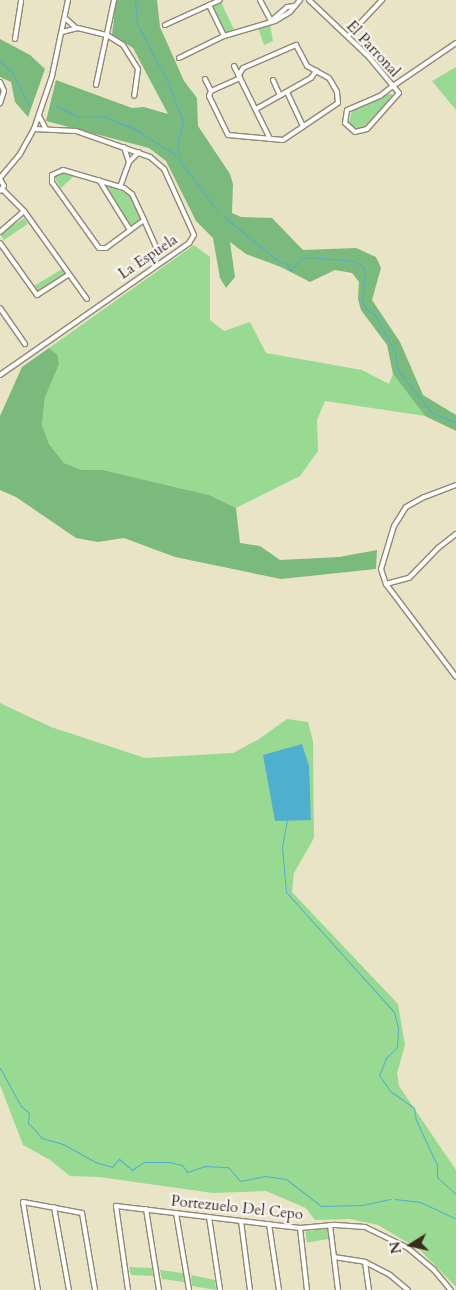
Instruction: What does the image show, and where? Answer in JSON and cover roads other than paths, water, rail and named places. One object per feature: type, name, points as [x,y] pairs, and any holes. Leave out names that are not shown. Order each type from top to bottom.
[{"type":"street","points":[[15,39],[21,0]]},
{"type":"street","points":[[68,0],[62,32],[39,116],[34,129],[0,178],[4,185],[1,190],[24,211],[87,299]]},
{"type":"street","points":[[96,84],[114,0]]},
{"type":"street","points":[[165,25],[220,0]]},
{"type":"street","points":[[260,0],[271,21]]},
{"type":"street","points":[[179,58],[224,36],[271,21],[290,12],[300,0]]},
{"type":"street","name":"El Parronal","points":[[309,0],[348,36],[399,93],[362,132],[352,132],[346,126],[347,110]]},
{"type":"street","points":[[348,36],[382,0]]},
{"type":"street","points":[[209,5],[224,36]]},
{"type":"street","points":[[65,18],[76,28]]},
{"type":"street","points":[[62,32],[76,28],[107,35],[123,45],[138,66],[134,96]]},
{"type":"street","points":[[211,91],[240,76],[243,68],[292,45],[296,45],[306,64],[329,78],[337,92],[338,103],[347,110],[376,99],[456,42]]},
{"type":"street","points":[[234,66],[270,139]]},
{"type":"street","points":[[256,109],[311,78],[316,71]]},
{"type":"street","points":[[205,79],[211,91],[209,96],[228,135],[270,139],[287,138],[338,103]]},
{"type":"street","points":[[273,80],[280,96]]},
{"type":"street","points":[[0,82],[4,91],[0,103]]},
{"type":"street","points":[[287,92],[303,127]]},
{"type":"street","points":[[39,116],[41,124],[48,130]]},
{"type":"street","name":"La Espuela","points":[[0,375],[192,239],[193,230],[164,169],[139,152],[76,131],[34,129]]},
{"type":"street","points":[[124,147],[128,162]]},
{"type":"street","points":[[120,187],[128,162],[139,152]]},
{"type":"street","points":[[144,220],[106,248],[98,248],[51,180],[53,173],[61,169],[120,187],[132,194],[144,220],[157,249]]},
{"type":"street","points":[[99,180],[130,230]]},
{"type":"street","points":[[0,232],[24,211]]},
{"type":"street","points":[[0,243],[37,294],[69,274]]},
{"type":"street","points":[[0,308],[25,344]]},
{"type":"street","points":[[0,321],[6,316]]},
{"type":"street","points":[[456,485],[424,497],[406,507],[394,526],[385,549],[381,569],[386,584],[456,677]]},
{"type":"street","points":[[386,584],[409,578],[438,548],[456,534]]},
{"type":"street","points":[[38,1290],[24,1202],[82,1213],[95,1290]]},
{"type":"street","name":"Portezuelo Del Cepo","points":[[128,1290],[115,1208],[119,1206],[300,1228],[330,1225],[365,1227],[399,1242],[425,1262],[451,1290]]},
{"type":"street","points":[[54,1207],[69,1290]]},
{"type":"street","points":[[146,1209],[159,1290]]},
{"type":"street","points":[[176,1213],[190,1290]]},
{"type":"street","points":[[209,1217],[220,1290]]},
{"type":"street","points":[[241,1221],[250,1290]]},
{"type":"street","points":[[270,1224],[279,1290]]},
{"type":"street","points":[[330,1225],[338,1290]]},
{"type":"street","points":[[300,1228],[307,1290]]},
{"type":"street","points":[[334,1257],[366,1262],[390,1275],[408,1290]]},
{"type":"street","points":[[366,1262],[369,1290]]},
{"type":"water","points":[[302,744],[309,766],[311,820],[275,821],[263,755]]},
{"type":"waterway","points":[[135,0],[137,24],[167,80],[183,122],[177,144],[180,161],[219,213]]},
{"type":"waterway","points":[[0,62],[12,72],[29,106]]},
{"type":"waterway","points":[[56,106],[80,117],[103,116],[133,128],[177,156]]},
{"type":"waterway","points":[[223,216],[278,261],[286,263],[291,271],[301,259],[310,257],[353,261],[363,266],[365,273],[362,302],[366,309],[375,315],[395,352],[398,370],[432,413],[456,422]]},
{"type":"waterway","points":[[287,819],[282,847],[286,892],[394,1012],[398,1028],[397,1047],[386,1058],[379,1075],[390,1091],[414,1108],[416,1120],[437,1165],[437,1177],[456,1194]]},
{"type":"waterway","points":[[0,1068],[21,1106],[29,1113],[28,1123],[42,1138],[63,1144],[95,1162],[112,1167],[119,1159],[132,1170],[144,1162],[169,1162],[182,1165],[187,1172],[206,1166],[228,1167],[240,1181],[265,1176],[286,1179],[321,1206],[362,1205],[390,1199]]},
{"type":"waterway","points":[[395,1199],[420,1202],[456,1219]]}]
